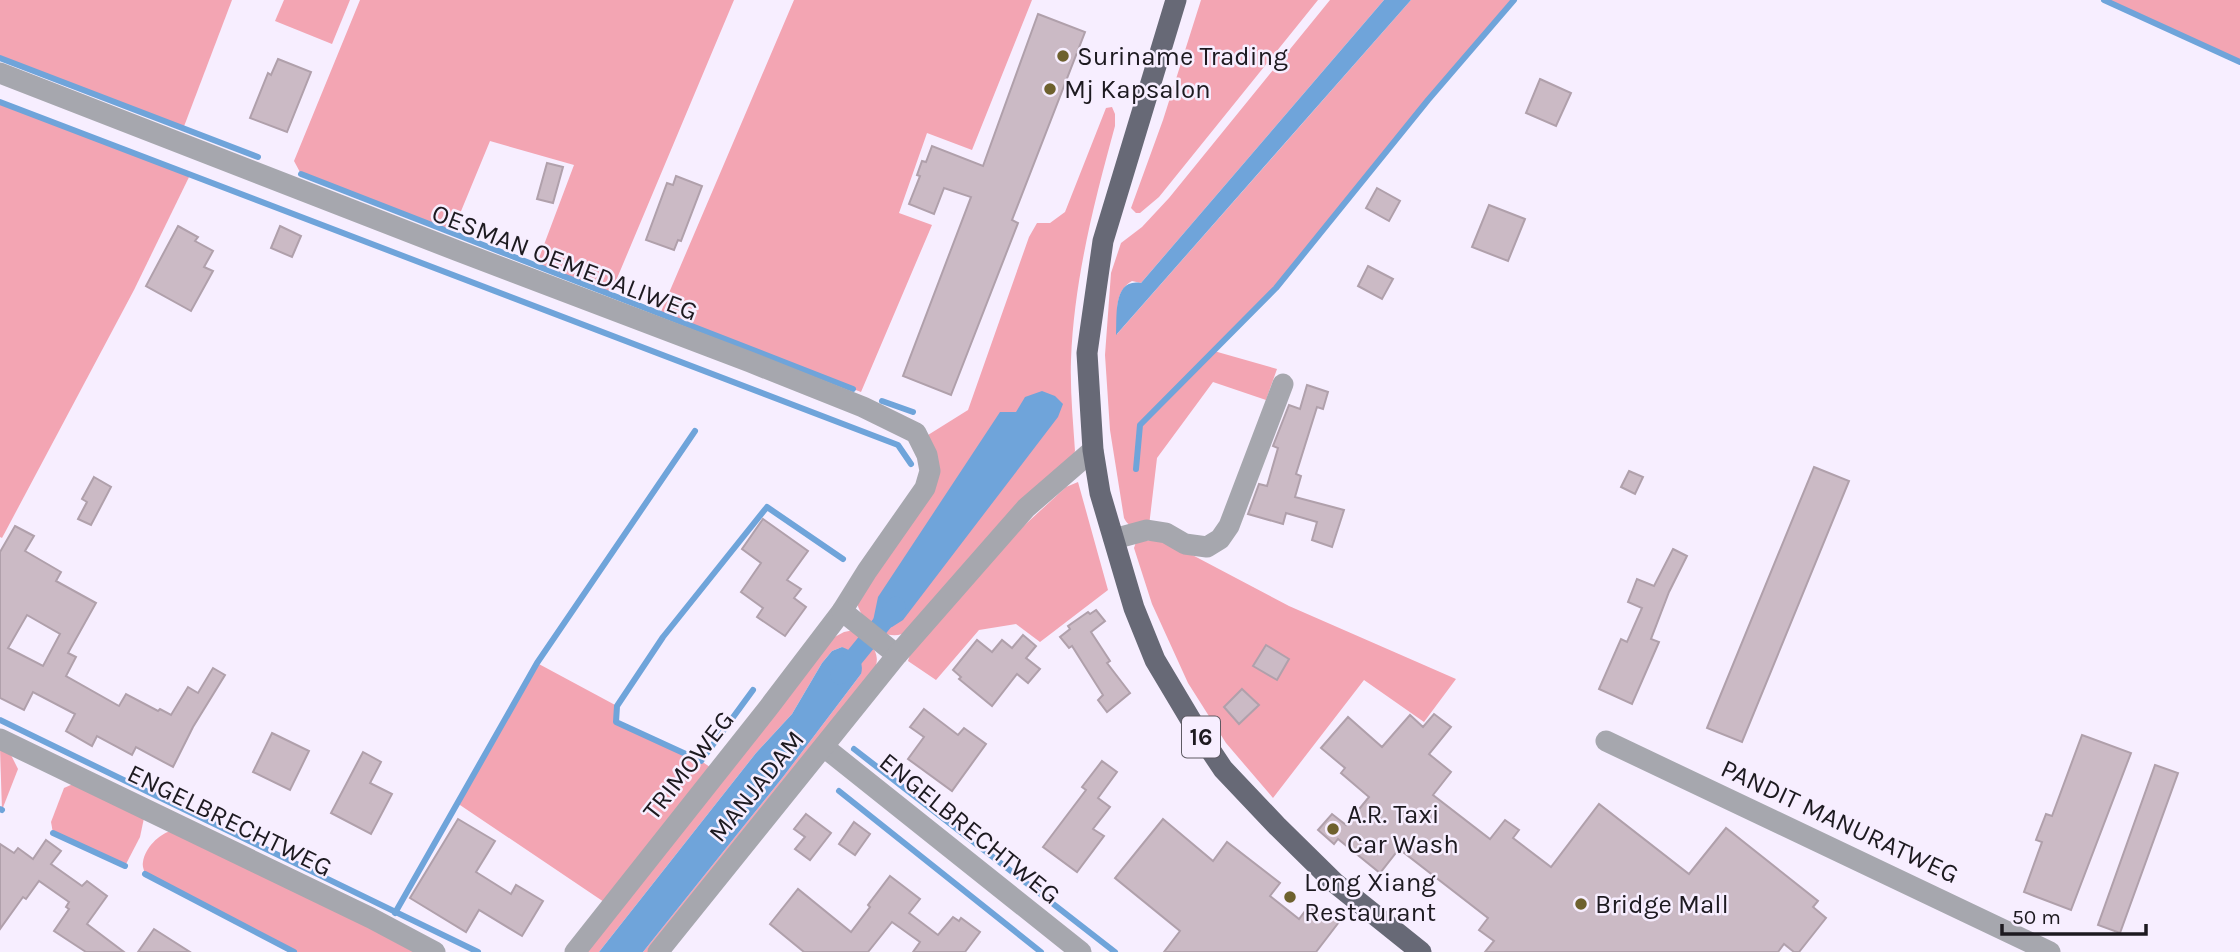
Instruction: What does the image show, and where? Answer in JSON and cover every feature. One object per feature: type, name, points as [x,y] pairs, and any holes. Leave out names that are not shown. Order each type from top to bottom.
[{"type":"main road","name":"16","points":[[1176,0],[1102,241],[1087,353],[1093,450],[1100,493],[1134,608],[1155,660],[1223,769],[1335,883],[1421,952]]},
{"type":"street","name":"OESMAN OEMEDALIWEG","points":[[0,73],[750,362],[863,407],[916,433],[928,455],[930,471],[925,488],[867,571],[846,614]]},
{"type":"street","points":[[1114,539],[1147,530],[1167,533],[1185,544],[1207,547],[1220,539],[1230,526],[1283,384]]},
{"type":"street","name":"MANJADAM","points":[[658,952],[824,747],[892,652],[1026,508],[1093,450]]},
{"type":"street","points":[[846,614],[892,652]]},
{"type":"street","name":"TRIMOWEG","points":[[575,952],[846,614]]},
{"type":"street","name":"ENGELBRECHTWEG","points":[[0,739],[371,918],[435,952]]},
{"type":"street","name":"PANDIT MANURATWEG","points":[[1606,741],[2050,952]]},
{"type":"street","name":"ENGELBRECHTWEG","points":[[824,747],[1081,952]]},
{"type":"shaded area","points":[[0,0],[232,0],[183,129],[0,58]]},
{"type":"shaded area","points":[[284,0],[350,0],[332,44],[275,21]]},
{"type":"shaded area","points":[[360,0],[734,0],[610,295],[536,266],[574,165],[490,141],[452,233],[301,174],[294,161]]},
{"type":"shaded area","points":[[794,0],[1032,0],[972,150],[927,133],[899,213],[932,225],[861,392],[660,314]]},
{"type":"shaded area","points":[[1201,0],[1318,0],[1159,197],[1140,213],[1136,213],[1131,208],[1163,120]]},
{"type":"shaded area","points":[[1330,0],[1384,0],[1141,283],[1132,281],[1122,291],[1118,304],[1117,334],[1411,0],[1514,0],[1428,100],[1276,288],[1214,351],[1277,369],[1266,400],[1213,382],[1157,458],[1149,526],[1131,526],[1124,518],[1110,430],[1105,355],[1111,273],[1121,243],[1142,227],[1169,198]]},
{"type":"shaded area","points":[[2104,0],[2240,0],[2240,62]]},
{"type":"shaded area","points":[[0,102],[190,175],[134,290],[2,538],[0,537]]},
{"type":"shaded area","points":[[1112,107],[1115,126],[1093,213],[1076,301],[1071,360],[1075,451],[1072,458],[902,634],[879,631],[861,613],[856,598],[919,507],[928,435],[968,410],[1029,237],[1037,223],[1050,223],[1065,212],[1106,108]]},
{"type":"shaded area","points":[[1078,482],[1108,590],[1040,642],[1016,624],[979,630],[936,680],[908,661],[912,648],[1016,533],[1066,487]]},
{"type":"shaded area","points":[[1162,539],[1289,606],[1456,679],[1424,722],[1364,680],[1273,798],[1226,743],[1188,683],[1152,604],[1134,548],[1136,542]]},
{"type":"shaded area","points":[[854,630],[876,653],[874,672],[653,952],[643,952],[783,777],[861,674],[842,647],[832,651],[822,663],[792,714],[756,753],[599,952],[584,952],[829,640]]},
{"type":"shaded area","points":[[537,663],[617,706],[617,722],[710,767],[604,902],[457,803]]},
{"type":"shaded area","points":[[0,749],[11,755],[18,769],[2,810]]},
{"type":"shaded area","points":[[73,784],[144,818],[140,837],[125,866],[53,833],[51,822],[64,788]]},
{"type":"shaded area","points":[[171,831],[420,952],[294,952],[145,874],[144,857],[150,847],[157,838]]},
{"type":"water","points":[[1384,0],[1411,0],[1116,335],[1118,300],[1125,286],[1141,283]]},
{"type":"water","points":[[1042,391],[1055,396],[1063,404],[1058,417],[903,620],[884,629],[873,621],[878,597],[1000,412],[1016,412],[1025,397]]},
{"type":"water","points":[[842,647],[858,657],[862,665],[861,674],[783,777],[643,952],[599,952],[756,753],[792,714],[822,663],[832,651]]},
{"type":"building","points":[[1038,14],[1085,32],[1012,220],[1018,223],[951,395],[903,376],[971,197],[944,188],[934,214],[909,204],[920,176],[917,175],[922,161],[926,162],[932,146],[983,166]]},
{"type":"building","points":[[278,59],[311,72],[287,132],[250,118],[268,73],[271,75]]},
{"type":"building","points":[[1540,79],[1571,93],[1556,126],[1526,113]]},
{"type":"building","points":[[547,163],[563,167],[553,203],[537,199]]},
{"type":"building","points":[[676,176],[702,186],[681,241],[678,240],[674,250],[646,240],[667,183],[673,185]]},
{"type":"building","points":[[1377,188],[1400,201],[1389,221],[1366,208]]},
{"type":"building","points":[[1489,205],[1525,219],[1508,261],[1472,247]]},
{"type":"building","points":[[178,226],[198,237],[195,241],[213,251],[204,267],[213,271],[191,311],[146,286]]},
{"type":"building","points":[[280,226],[301,236],[292,257],[271,248]]},
{"type":"building","points":[[1368,266],[1393,279],[1382,299],[1358,286]]},
{"type":"building","points":[[1307,385],[1328,392],[1323,409],[1317,407],[1296,474],[1301,476],[1295,497],[1344,510],[1332,547],[1312,540],[1317,522],[1286,513],[1283,524],[1248,514],[1259,484],[1267,486],[1278,448],[1273,446],[1289,405],[1300,409]]},
{"type":"building","points":[[1814,467],[1849,481],[1742,742],[1707,728]]},
{"type":"building","points":[[1629,471],[1643,477],[1635,494],[1621,487]]},
{"type":"building","points":[[94,477],[111,487],[91,525],[78,519],[87,502],[82,499]]},
{"type":"building","points":[[763,519],[808,551],[787,580],[801,589],[794,598],[806,607],[785,636],[757,617],[763,608],[741,592],[761,563],[742,549]]},
{"type":"building","points":[[15,526],[34,536],[25,551],[61,572],[56,581],[96,603],[68,653],[76,657],[66,676],[119,706],[126,694],[171,715],[188,687],[198,693],[213,668],[225,675],[193,727],[173,767],[136,747],[132,755],[97,736],[92,746],[66,731],[75,714],[33,692],[24,710],[0,698],[0,552]],"holes":[[[27,615],[60,634],[43,666],[8,648]]]},
{"type":"building","points":[[1673,549],[1687,556],[1669,592],[1651,639],[1659,642],[1632,704],[1599,689],[1621,639],[1627,642],[1642,608],[1628,602],[1637,579],[1654,586]]},
{"type":"building","points":[[1096,610],[1105,621],[1091,632],[1110,661],[1107,663],[1130,693],[1107,712],[1098,700],[1103,695],[1072,646],[1069,648],[1060,637],[1070,629],[1068,626],[1088,612],[1090,614]]},
{"type":"building","points":[[1023,635],[1036,646],[1026,658],[1040,669],[1028,683],[1017,674],[992,706],[959,679],[961,677],[953,670],[977,640],[992,652],[1002,640],[1012,648]]},
{"type":"building","points":[[1266,645],[1289,659],[1277,680],[1253,666]]},
{"type":"building","points":[[1242,689],[1259,705],[1239,724],[1224,707]]},
{"type":"building","points":[[924,709],[958,735],[964,728],[986,744],[952,791],[908,759],[924,737],[910,727]]},
{"type":"building","points":[[1434,714],[1451,727],[1429,754],[1451,772],[1433,795],[1490,839],[1505,820],[1519,830],[1513,838],[1551,867],[1599,804],[1689,874],[1726,828],[1818,901],[1813,907],[1826,918],[1799,952],[1794,952],[1784,944],[1778,952],[1485,952],[1494,941],[1479,930],[1488,918],[1399,849],[1380,873],[1338,839],[1334,844],[1318,830],[1332,814],[1346,825],[1369,797],[1341,773],[1345,768],[1321,748],[1348,717],[1382,747],[1410,715],[1423,727]]},
{"type":"building","points":[[272,733],[309,751],[290,790],[253,772]]},
{"type":"building","points":[[2082,735],[2131,753],[2071,910],[2024,892],[2042,842],[2036,840],[2046,814],[2052,816]]},
{"type":"building","points":[[363,752],[381,762],[370,783],[392,794],[371,834],[331,813]]},
{"type":"building","points":[[1102,761],[1117,772],[1098,798],[1110,807],[1093,829],[1104,836],[1077,872],[1043,847],[1086,790],[1082,787]]},
{"type":"building","points":[[2155,765],[2178,773],[2120,933],[2098,925]]},
{"type":"building","points":[[806,814],[831,833],[810,860],[795,849],[805,837],[794,829]]},
{"type":"building","points":[[458,819],[495,841],[476,872],[511,894],[516,885],[543,901],[522,936],[479,910],[466,932],[410,898]]},
{"type":"building","points":[[1163,819],[1213,861],[1227,842],[1280,883],[1270,896],[1299,919],[1309,906],[1318,913],[1322,909],[1339,922],[1316,952],[1164,952],[1180,931],[1115,878]]},
{"type":"building","points":[[854,822],[870,834],[855,855],[839,844]]},
{"type":"building","points":[[46,840],[61,851],[51,864],[82,886],[87,881],[107,896],[87,924],[124,952],[86,952],[54,931],[69,909],[66,907],[69,902],[39,881],[26,899],[23,897],[0,929],[0,844],[14,853],[18,848],[33,859]]},
{"type":"building","points":[[890,876],[920,899],[909,913],[938,935],[953,917],[959,921],[961,918],[980,932],[965,952],[913,952],[920,942],[892,922],[868,952],[804,952],[770,924],[798,889],[851,932]]},
{"type":"building","points":[[154,929],[190,952],[138,952]]},
{"type":"waterway","points":[[1136,469],[1140,425],[1276,288],[1428,100],[1514,0]]},
{"type":"waterway","points":[[2104,0],[2240,62]]},
{"type":"waterway","points":[[0,58],[258,157]]},
{"type":"waterway","points":[[0,102],[898,445],[911,464]]},
{"type":"waterway","points":[[301,174],[853,389]]},
{"type":"waterway","points":[[882,401],[913,412]]},
{"type":"waterway","points":[[395,913],[537,663],[695,431]]},
{"type":"waterway","points":[[753,690],[701,761],[616,722],[617,706],[663,637],[767,507],[843,559]]},
{"type":"waterway","points":[[840,675],[896,606]]},
{"type":"waterway","points":[[0,720],[478,952]]},
{"type":"waterway","points":[[854,749],[1115,952]]},
{"type":"waterway","points":[[839,791],[1041,952]]},
{"type":"waterway","points":[[53,833],[125,866]]},
{"type":"waterway","points":[[145,874],[294,952]]},
{"type":"place","name":"Suriname Trading","points":[[1063,56]]},
{"type":"place","name":"Mj Kapsalon","points":[[1050,89]]},
{"type":"place","name":"A.R. Taxi Car Wash","points":[[1333,829]]},
{"type":"place","name":"Long Xiang Restaurant","points":[[1290,897]]},
{"type":"place","name":"Bridge Mall","points":[[1581,904]]}]
